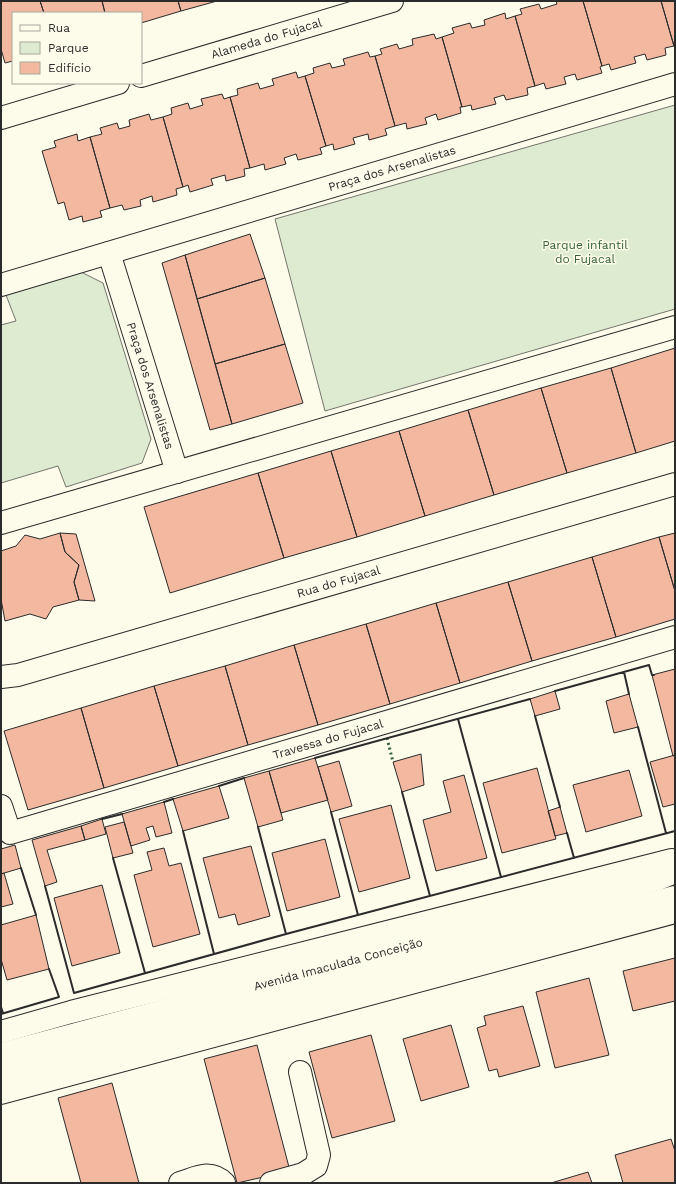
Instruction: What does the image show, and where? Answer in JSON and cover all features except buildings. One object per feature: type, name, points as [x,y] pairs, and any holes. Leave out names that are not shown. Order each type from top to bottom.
[{"type":"main road","name":"Alameda do Fujacal","points":[[142,76],[392,1]]},
{"type":"main road","points":[[1,118],[115,84]]},
{"type":"main road","name":"Praça dos Arsenalistas","points":[[1,285],[675,84]]},
{"type":"main road","name":"Praça dos Arsenalistas","points":[[109,253],[177,472]]},
{"type":"main road","points":[[1,523],[675,327]]},
{"type":"main road","name":"Rua do Fujacal","points":[[1,677],[18,676],[675,484]]},
{"type":"main road","name":"Travessa do Fujacal","points":[[1,806],[10,833],[675,637]]},
{"type":"main road","name":"Avenida Imaculada Conceição","points":[[1,1032],[78,1010],[675,860]]},
{"type":"main road","name":"Avenida Imaculada Conceição","points":[[1,1054],[658,879],[675,872]]},
{"type":"main road","name":"Avenida Imaculada Conceição","points":[[1,1072],[675,896]]},
{"type":"main road","points":[[1,1092],[675,912]]},
{"type":"main road","points":[[271,1183],[303,1174],[316,1166],[319,1155],[300,1072]]},
{"type":"main road","points":[[180,1183],[209,1174],[220,1179],[224,1183]]},
{"type":"green space","name":"Parque infantil do Fujacal","points":[[675,105],[675,309],[325,411],[275,219]]},
{"type":"green space","points":[[79,271],[103,283],[151,439],[142,463],[66,487],[58,466],[1,483],[1,325],[16,321],[6,295]]},
{"type":"hedge","points":[[387,738],[393,762]]},
{"type":"wall","points":[[555,691],[649,665],[652,675],[654,675]]},
{"type":"wall","points":[[624,672],[629,694]]},
{"type":"wall","points":[[315,758],[530,699]]},
{"type":"wall","points":[[535,716],[560,807]]},
{"type":"wall","points":[[458,719],[501,877]]},
{"type":"wall","points":[[638,727],[666,833]]},
{"type":"wall","points":[[219,786],[244,778]]},
{"type":"wall","points":[[402,792],[430,896]]},
{"type":"wall","points":[[164,802],[173,799]]},
{"type":"wall","points":[[331,812],[358,915]]},
{"type":"wall","points":[[102,819],[122,814]]},
{"type":"wall","points":[[258,827],[286,934]]},
{"type":"wall","points":[[183,831],[214,954]]},
{"type":"wall","points":[[45,886],[74,993],[286,934],[675,831]]},
{"type":"wall","points":[[567,833],[574,858]]},
{"type":"wall","points":[[113,858],[145,973]]},
{"type":"wall","points":[[21,868],[36,915]]},
{"type":"wall","points":[[1,1014],[59,997],[49,969]]},
{"type":"wall","points":[[1,1007],[3,1013]]}]
